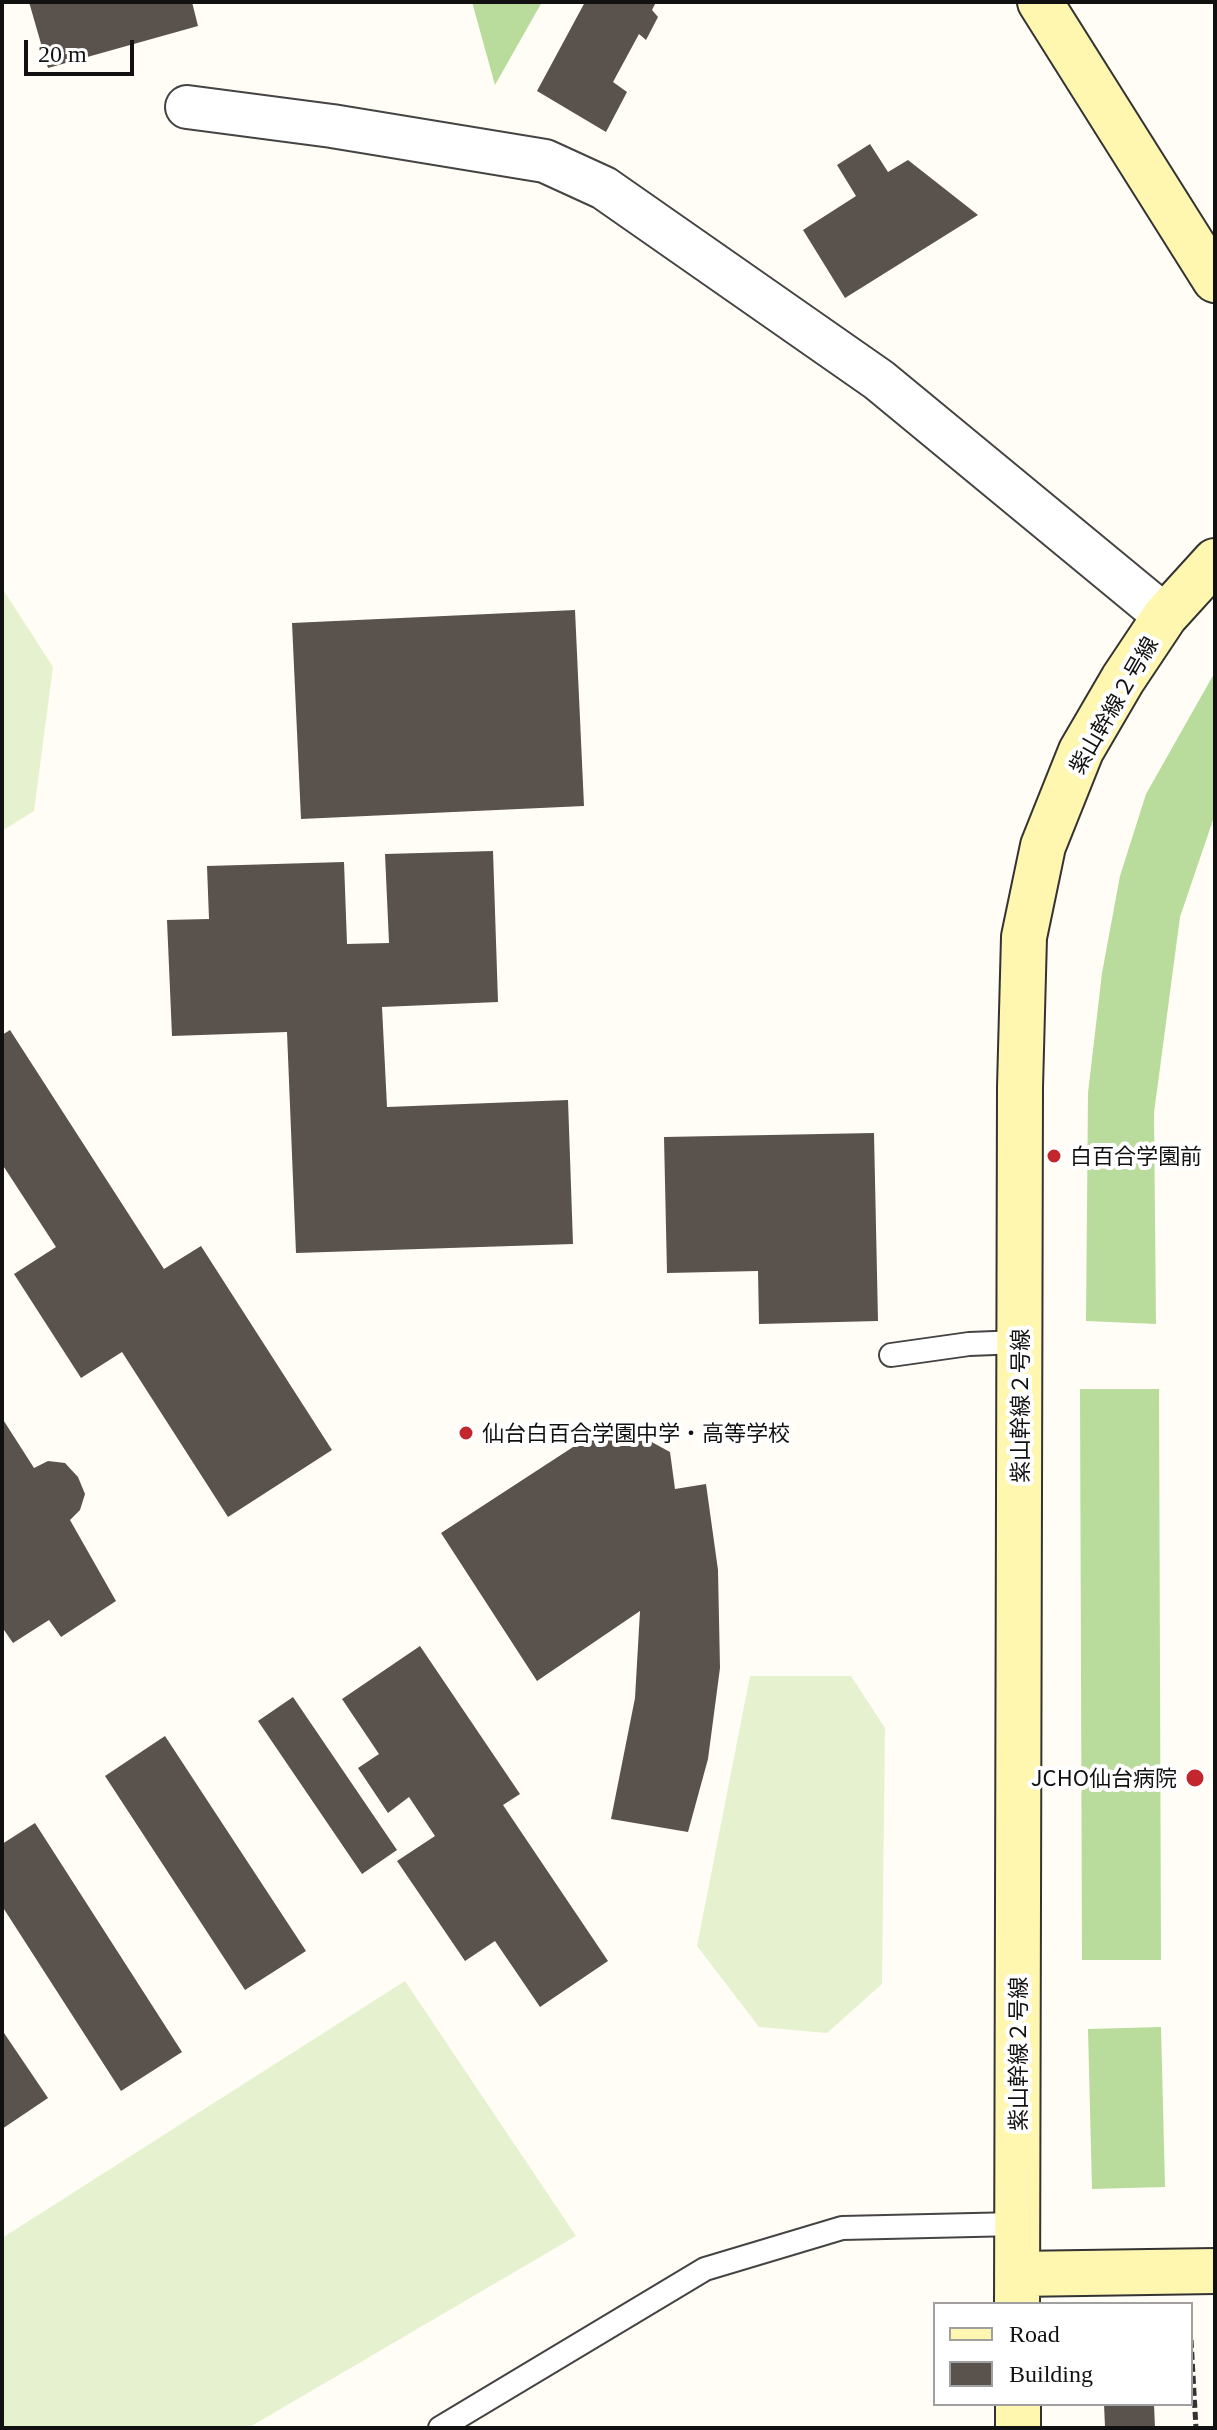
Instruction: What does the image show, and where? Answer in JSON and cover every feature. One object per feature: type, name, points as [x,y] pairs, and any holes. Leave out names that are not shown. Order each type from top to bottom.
[{"type":"street","points":[[1040,2],[1215,280]]},
{"type":"street","points":[[187,107],[332,126],[545,161],[604,188],[879,380],[1165,616]]},
{"type":"street","name":"紫山幹線２号線","points":[[1017,2289],[1022,965],[1027,922],[1043,846],[1081,751],[1165,616],[1215,561]]},
{"type":"street","points":[[1017,2289],[1215,2271]]},
{"type":"street","points":[[1018,2406],[1018,2428]]},
{"type":"lane","points":[[891,1355],[969,1344],[1020,1342]]},
{"type":"lane","points":[[440,2428],[705,2269],[842,2228],[1017,2224]]},
{"type":"path","points":[[1193,2375],[1196,2428]]},
{"type":"green space","points":[[472,2],[542,2],[495,85]]},
{"type":"green space","points":[[2,588],[53,667],[34,811],[2,831]]},
{"type":"green space","points":[[1215,672],[1215,814],[1180,917],[1154,1113],[1156,1324],[1086,1321],[1088,1093],[1102,973],[1120,876],[1146,794]]},
{"type":"green space","points":[[1080,1389],[1159,1389],[1161,1960],[1082,1960]]},
{"type":"green space","points":[[750,1676],[851,1676],[885,1728],[882,1984],[827,2033],[759,2027],[697,1946]]},
{"type":"green space","points":[[405,1981],[576,2236],[248,2428],[2,2428],[2,2238]]},
{"type":"green space","points":[[1161,2027],[1165,2187],[1092,2189],[1088,2029]]},
{"type":"building","points":[[29,2],[192,2],[198,26],[48,68]]},
{"type":"building","points":[[585,2],[656,2],[652,10],[658,17],[646,40],[639,34],[613,82],[627,92],[606,132],[537,91]]},
{"type":"building","points":[[870,144],[888,172],[908,160],[978,215],[845,298],[803,230],[856,196],[837,165]]},
{"type":"building","points":[[575,610],[584,806],[301,819],[292,623]]},
{"type":"building","points":[[493,851],[498,1002],[382,1007],[387,1107],[568,1100],[573,1244],[296,1253],[287,1032],[172,1036],[167,920],[209,919],[207,866],[344,862],[347,944],[389,943],[385,854]]},
{"type":"building","points":[[10,1030],[164,1269],[201,1246],[332,1450],[228,1517],[122,1352],[81,1378],[14,1274],[56,1247],[2,1164],[2,1035]]},
{"type":"building","points":[[874,1133],[878,1321],[759,1324],[758,1271],[667,1273],[664,1137]]},
{"type":"building","points":[[2,1418],[34,1468],[48,1461],[65,1463],[78,1477],[85,1494],[80,1510],[70,1520],[116,1601],[61,1637],[49,1620],[13,1643],[2,1627]]},
{"type":"building","points":[[613,1421],[670,1452],[675,1489],[706,1484],[718,1570],[720,1668],[708,1759],[688,1832],[611,1819],[635,1698],[640,1611],[537,1681],[441,1533]]},
{"type":"building","points":[[420,1646],[520,1794],[503,1805],[608,1961],[540,2007],[495,1941],[465,1961],[397,1861],[435,1836],[409,1797],[388,1813],[358,1768],[379,1754],[342,1699]]},
{"type":"building","points":[[293,1697],[397,1850],[362,1874],[258,1721]]},
{"type":"building","points":[[165,1736],[306,1951],[245,1990],[105,1776]]},
{"type":"building","points":[[35,1823],[182,2052],[121,2091],[2,1906],[2,1844]]},
{"type":"building","points":[[2,2030],[48,2098],[2,2129]]},
{"type":"building","points":[[1104,2406],[1154,2406],[1155,2428],[1105,2427]]},
{"type":"place","name":"白百合学園前","points":[[1054,1156]]},
{"type":"place","name":"仙台白百合学園中学・高等学校","points":[[466,1433]]},
{"type":"place","name":"JCHO仙台病院","points":[[1195,1778]]}]
